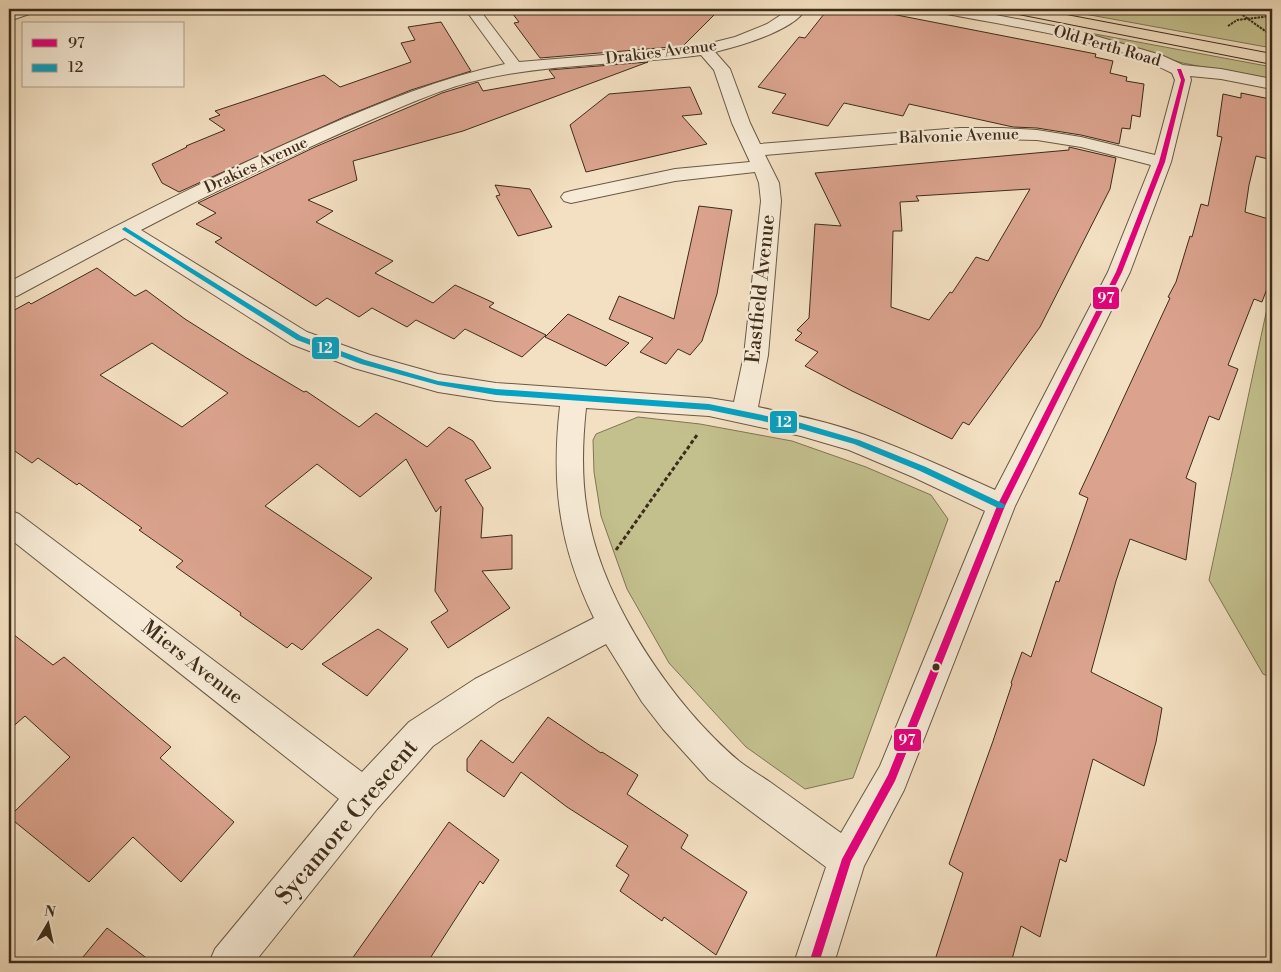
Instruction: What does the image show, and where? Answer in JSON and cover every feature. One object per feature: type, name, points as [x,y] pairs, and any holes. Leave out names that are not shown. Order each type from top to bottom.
[{"type":"main road","name":"Old Perth Road","points":[[1013,9],[1272,59]]},
{"type":"street","points":[[9,17],[30,9]]},
{"type":"street","points":[[472,9],[515,67]]},
{"type":"street","name":"Drakies Avenue","points":[[9,291],[199,191],[297,145],[396,104],[469,78],[515,67],[705,50],[747,38],[781,23],[799,9]]},
{"type":"street","name":"Old Perth Road","points":[[942,9],[1075,35],[1155,58],[1179,70],[1221,74],[1272,84]]},
{"type":"street","name":"Eastfield Avenue","points":[[705,50],[722,69],[741,123],[769,183],[771,201],[756,355],[744,413]]},
{"type":"street","points":[[814,963],[847,859],[892,778],[1002,506],[1119,272],[1162,162],[1183,80],[1179,70]]},
{"type":"street","name":"Balvonie Avenue","points":[[758,158],[960,133],[1003,133],[1037,135],[1082,142],[1162,162]]},
{"type":"street","points":[[572,197],[758,158]]},
{"type":"street","points":[[600,190],[611,207]]},
{"type":"street","points":[[125,229],[299,338],[363,362],[438,383],[496,392],[709,407],[744,413],[801,426],[856,442],[923,469],[1002,506]]},
{"type":"street","points":[[574,397],[571,427],[570,478],[578,535],[593,582],[612,625],[661,702],[723,770],[847,859]]},
{"type":"street","name":"Miers Avenue","points":[[12,530],[364,796]]},
{"type":"street","name":"Sycamore Crescent","points":[[229,963],[364,796],[421,734],[488,690],[612,625]]},
{"type":"path","points":[[1234,9],[1272,36]]},
{"type":"path","points":[[1226,28],[1236,20],[1272,16]]},
{"type":"path","points":[[593,582],[707,421],[709,407]]},
{"type":"shaded area","points":[[951,9],[961,9],[1272,67],[1272,81],[1183,63],[1077,33]]},
{"type":"shaded area","points":[[1057,9],[1272,9],[1272,48]]},
{"type":"shaded area","points":[[1272,285],[1272,678],[1263,674],[1209,580]]},
{"type":"shaded area","points":[[638,417],[700,424],[792,441],[866,467],[931,495],[948,519],[853,778],[805,789],[746,747],[669,663],[627,589],[601,516],[594,472],[593,440],[596,434]]},
{"type":"building","points":[[509,9],[720,9],[683,46],[540,58],[514,23],[519,22]]},
{"type":"building","points":[[828,9],[866,9],[1096,54],[1095,57],[1113,61],[1110,73],[1127,77],[1126,81],[1144,84],[1140,117],[1132,115],[1130,129],[1122,128],[1119,144],[1081,135],[1037,128],[1013,127],[909,104],[903,116],[844,103],[828,126],[772,113],[786,94],[758,87],[799,37],[805,38]]},
{"type":"building","points":[[441,22],[471,71],[411,90],[344,117],[179,192],[162,183],[152,164],[186,146],[225,130],[209,119],[220,115],[215,111],[324,75],[340,87],[411,62],[401,43],[415,40],[408,27]]},
{"type":"building","points":[[648,62],[463,131],[353,161],[357,180],[308,200],[333,211],[316,222],[393,261],[375,273],[433,303],[455,285],[494,303],[489,307],[546,335],[522,357],[465,329],[454,339],[416,320],[407,327],[372,308],[359,317],[327,298],[316,306],[215,242],[222,238],[196,224],[216,213],[198,203],[315,147],[442,93],[478,82],[483,91],[555,78],[549,70]]},
{"type":"building","points":[[690,87],[702,114],[682,116],[707,144],[586,172],[570,125],[609,94]]},
{"type":"building","points":[[1241,93],[1270,99],[1270,105],[1272,105],[1272,160],[1256,156],[1245,212],[1272,220],[1272,275],[1262,302],[1254,299],[1228,365],[1238,369],[1219,420],[1209,416],[1186,478],[1196,483],[1186,560],[1130,539],[1116,581],[1091,672],[1162,708],[1156,742],[1144,786],[1093,759],[1066,862],[1060,859],[1040,937],[1021,926],[1011,963],[934,963],[963,873],[949,864],[993,741],[1011,683],[1022,652],[1031,657],[1056,581],[1059,582],[1088,498],[1079,494],[1170,298],[1168,297],[1176,282],[1190,236],[1192,237],[1201,204],[1208,206],[1222,137],[1217,136],[1223,94],[1241,98]]},
{"type":"building","points":[[1069,147],[1116,158],[1110,189],[1040,327],[969,425],[963,422],[952,439],[805,366],[818,352],[795,340],[802,333],[797,330],[809,318],[815,224],[841,226],[815,173],[1069,150]],"holes":[[[1030,189],[988,261],[976,257],[952,293],[950,292],[929,320],[891,307],[893,231],[902,231],[900,202],[919,201],[916,196]]]},
{"type":"building","points":[[495,185],[530,189],[552,227],[518,236],[496,196],[500,195]]},
{"type":"building","points":[[699,206],[732,210],[717,294],[702,341],[690,355],[678,349],[666,364],[640,352],[653,338],[609,319],[619,296],[674,319]]},
{"type":"building","points":[[97,268],[135,296],[146,290],[185,319],[245,357],[304,392],[306,391],[359,427],[376,413],[427,447],[449,427],[473,441],[491,468],[465,480],[483,508],[481,538],[512,535],[512,569],[482,571],[510,608],[448,648],[431,622],[448,611],[435,591],[441,506],[436,512],[406,459],[360,497],[317,464],[265,506],[372,578],[302,650],[292,643],[287,648],[176,567],[183,561],[139,530],[142,528],[79,483],[77,485],[38,458],[32,463],[9,447],[9,313],[29,302],[31,304]],"holes":[[[152,343],[228,393],[182,427],[100,375]]]},
{"type":"building","points":[[568,314],[629,343],[606,366],[545,337]]},
{"type":"building","points":[[378,629],[408,649],[367,696],[322,664]]},
{"type":"building","points":[[9,631],[53,665],[64,657],[171,747],[160,758],[234,822],[181,882],[133,837],[89,882],[9,817],[70,757],[25,716],[9,730]]},
{"type":"building","points":[[548,717],[601,753],[638,775],[627,794],[688,835],[681,848],[747,892],[716,955],[664,917],[662,921],[620,891],[629,875],[616,866],[628,846],[567,807],[521,772],[504,797],[467,771],[467,759],[481,740],[513,763]]},
{"type":"building","points":[[449,822],[499,860],[483,884],[480,881],[427,963],[349,963]]},
{"type":"building","points":[[107,928],[153,963],[78,963]]},
{"type":"transit line","name":"97","points":[[814,963],[847,859],[892,778],[1001,506],[1119,272],[1162,162],[1183,80],[1179,70]]},
{"type":"transit line","name":"12","points":[[125,229],[299,338],[363,362],[438,383],[496,392],[709,407],[801,426],[856,442],[923,469],[1001,506]]}]
